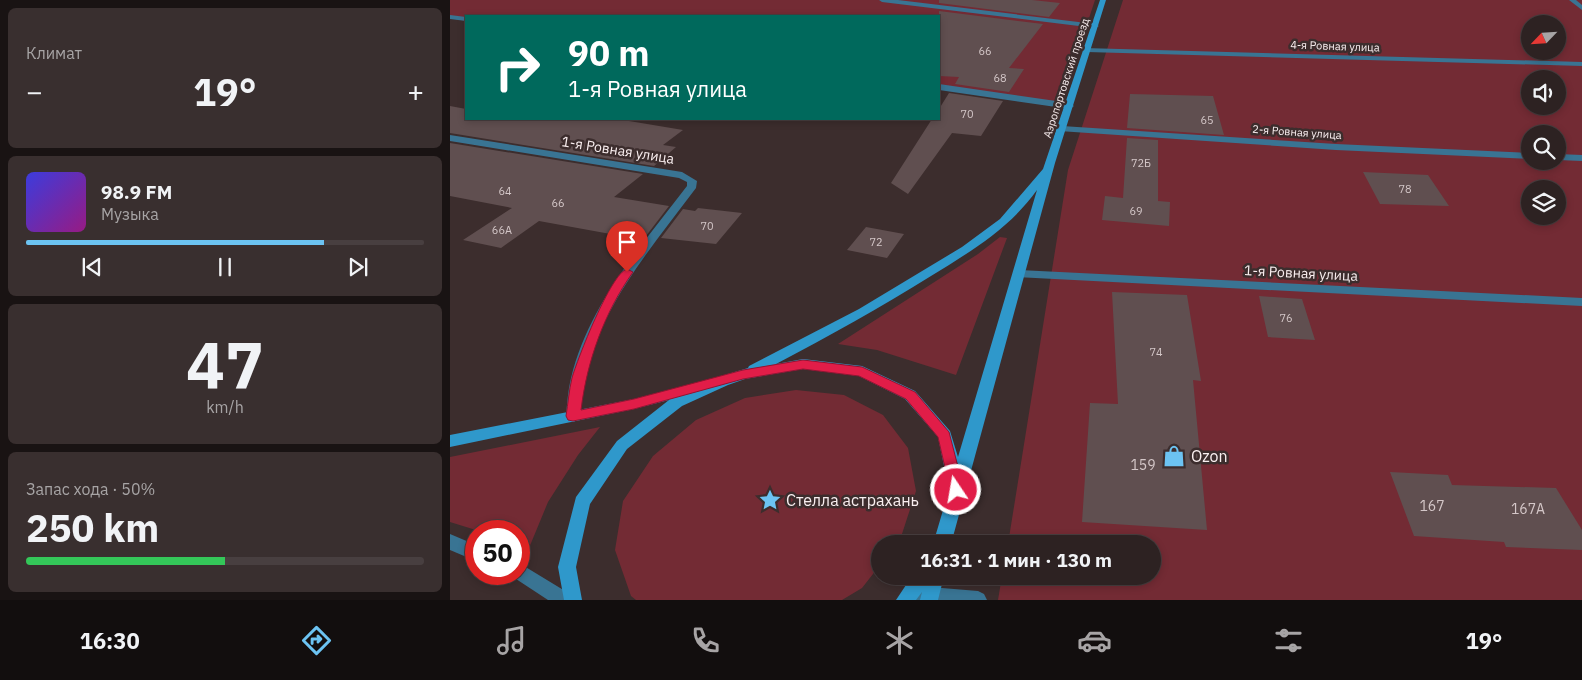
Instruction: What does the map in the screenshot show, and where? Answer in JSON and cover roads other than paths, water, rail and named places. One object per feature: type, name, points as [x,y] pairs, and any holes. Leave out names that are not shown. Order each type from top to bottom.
[{"type":"main road","name":"Аэропортовский проезд","points":[[1050,163],[1103,0]]},
{"type":"main road","points":[[944,535],[1050,163]]},
{"type":"main road","points":[[450,441],[634,404],[743,374],[864,312],[966,249],[1004,221],[1029,194],[1050,163]]},
{"type":"main road","points":[[743,374],[803,364],[862,371],[910,395],[945,436],[956,490]]},
{"type":"main road","points":[[573,600],[567,567],[582,502],[622,445],[677,402],[723,381]]},
{"type":"main road","points":[[905,600],[916,585]]},
{"type":"main road","points":[[928,599],[932,585]]},
{"type":"street","points":[[882,0],[1095,26]]},
{"type":"street","points":[[1572,0],[1582,8]]},
{"type":"street","points":[[450,17],[465,19]]},
{"type":"street","name":"4-я Ровная улица","points":[[1087,50],[1582,64]]},
{"type":"street","points":[[940,87],[1070,106]]},
{"type":"street","name":"2-я Ровная улица","points":[[1062,129],[1336,147],[1521,156]]},
{"type":"street","name":"1-я Ровная улица","points":[[450,138],[682,175],[692,181],[692,186],[617,286],[592,338],[578,378],[573,416]]},
{"type":"street","points":[[1566,157],[1582,158]]},
{"type":"street","name":"1-я Ровная улица","points":[[1019,274],[1582,302]]},
{"type":"street","points":[[451,544],[465,549]]},
{"type":"street","points":[[530,578],[564,600]]},
{"type":"street","points":[[928,599],[978,600]]},
{"type":"place","name":"Ozon","points":[[1174,456]]},
{"type":"place","name":"Стелла астрахань","points":[[770,500]]}]
